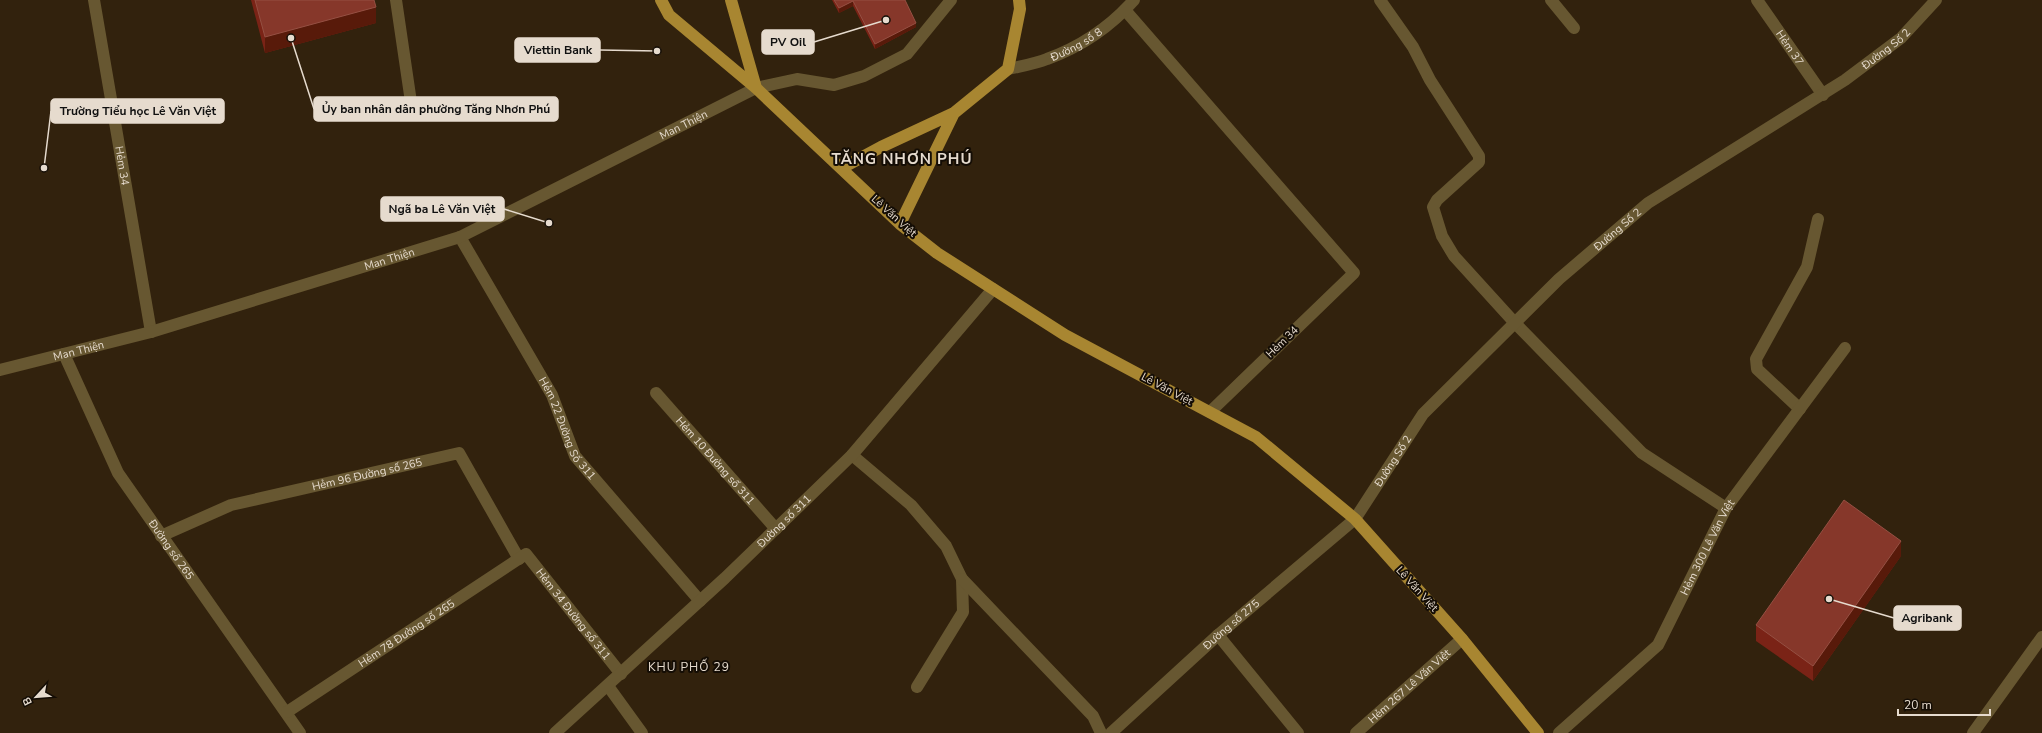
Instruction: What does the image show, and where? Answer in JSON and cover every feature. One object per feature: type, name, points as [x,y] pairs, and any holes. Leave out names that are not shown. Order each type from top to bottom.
[{"type":"main road","name":"Lê Văn Việt","points":[[661,0],[669,15],[756,88],[900,224],[937,253],[1065,335],[1256,437],[1355,519],[1462,639],[1538,733]]},
{"type":"main road","points":[[731,0],[756,88]]},
{"type":"main road","points":[[842,168],[881,147],[954,113],[1008,69],[1020,9],[1019,0]]},
{"type":"main road","points":[[900,224],[954,113]]},
{"type":"street","name":"Hẻm 34","points":[[94,0],[151,332]]},
{"type":"street","points":[[396,0],[411,102]]},
{"type":"street","name":"Man Thiện","points":[[0,370],[151,332],[460,237],[756,88],[797,79],[834,85],[864,76],[907,54],[951,0]]},
{"type":"street","name":"Đường số 8","points":[[1008,69],[1046,60],[1083,43],[1125,10],[1134,0]]},
{"type":"street","points":[[1380,0],[1413,47],[1430,80],[1479,156],[1479,162],[1437,200],[1433,207],[1442,236],[1454,256],[1514,322],[1642,454],[1726,508]]},
{"type":"street","points":[[1551,0],[1574,28]]},
{"type":"street","name":"Hẻm 37","points":[[1757,0],[1823,95]]},
{"type":"street","name":"Đường Số 2","points":[[1355,519],[1423,414],[1559,279],[1648,203],[1823,95],[1901,38],[1936,0]]},
{"type":"street","name":"Hẻm 34","points":[[1125,10],[1354,273],[1210,412]]},
{"type":"street","points":[[1800,409],[1757,368],[1756,359],[1807,267],[1818,219]]},
{"type":"street","name":"Hẻm 22 Đường Số 311","points":[[460,237],[552,395],[575,456],[700,601]]},
{"type":"street","name":"Đường số 311","points":[[555,733],[700,601],[852,455],[993,289]]},
{"type":"street","name":"Hẻm 300 Lê Văn Việt","points":[[1559,733],[1658,645],[1726,508],[1845,348]]},
{"type":"street","name":"Đường số 265","points":[[64,354],[118,473],[161,536],[287,712],[300,733]]},
{"type":"street","name":"Hẻm 10 Đường số 311","points":[[656,393],[776,529]]},
{"type":"street","name":"Hẻm 96 Đường số 265","points":[[161,536],[231,505],[459,453],[522,556]]},
{"type":"street","points":[[852,455],[911,505],[946,546],[962,579],[1092,716],[1101,733]]},
{"type":"street","name":"Đường số 275","points":[[1111,733],[1218,635],[1355,519]]},
{"type":"street","name":"Hẻm 34 Đường số 311","points":[[522,556],[621,674]]},
{"type":"street","name":"Hẻm 78 Đường số 265","points":[[287,712],[522,556]]},
{"type":"street","points":[[917,687],[963,612],[962,579]]},
{"type":"street","points":[[1218,635],[1298,733]]},
{"type":"street","points":[[1973,733],[2042,637]]},
{"type":"street","name":"Hẻm 267 Lê Văn Việt","points":[[1356,733],[1462,639]]},
{"type":"street","points":[[608,686],[642,733]]},
{"type":"building","points":[[255,0],[374,0],[376,7],[265,37]]},
{"type":"building","points":[[834,0],[905,0],[916,23],[875,44],[853,1],[839,8]]},
{"type":"building","points":[[1844,500],[1901,541],[1813,666],[1756,625]]},
{"type":"place","name":"PV Oil","points":[[886,20]]},
{"type":"place","name":"Ủy ban nhân dân phường Tăng Nhơn Phú","points":[[291,38]]},
{"type":"place","name":"Viettin Bank","points":[[657,51]]},
{"type":"place","name":"Trường Tiểu học Lê Văn Việt","points":[[44,168]]},
{"type":"place","name":"Ngã ba Lê Văn Việt","points":[[549,223]]},
{"type":"place","name":"Agribank","points":[[1829,599]]},
{"type":"district","name":"TĂNG NHƠN PHÚ","points":[[902,159]]},
{"type":"district","name":"KHU PHỐ 29","points":[[689,667]]}]
